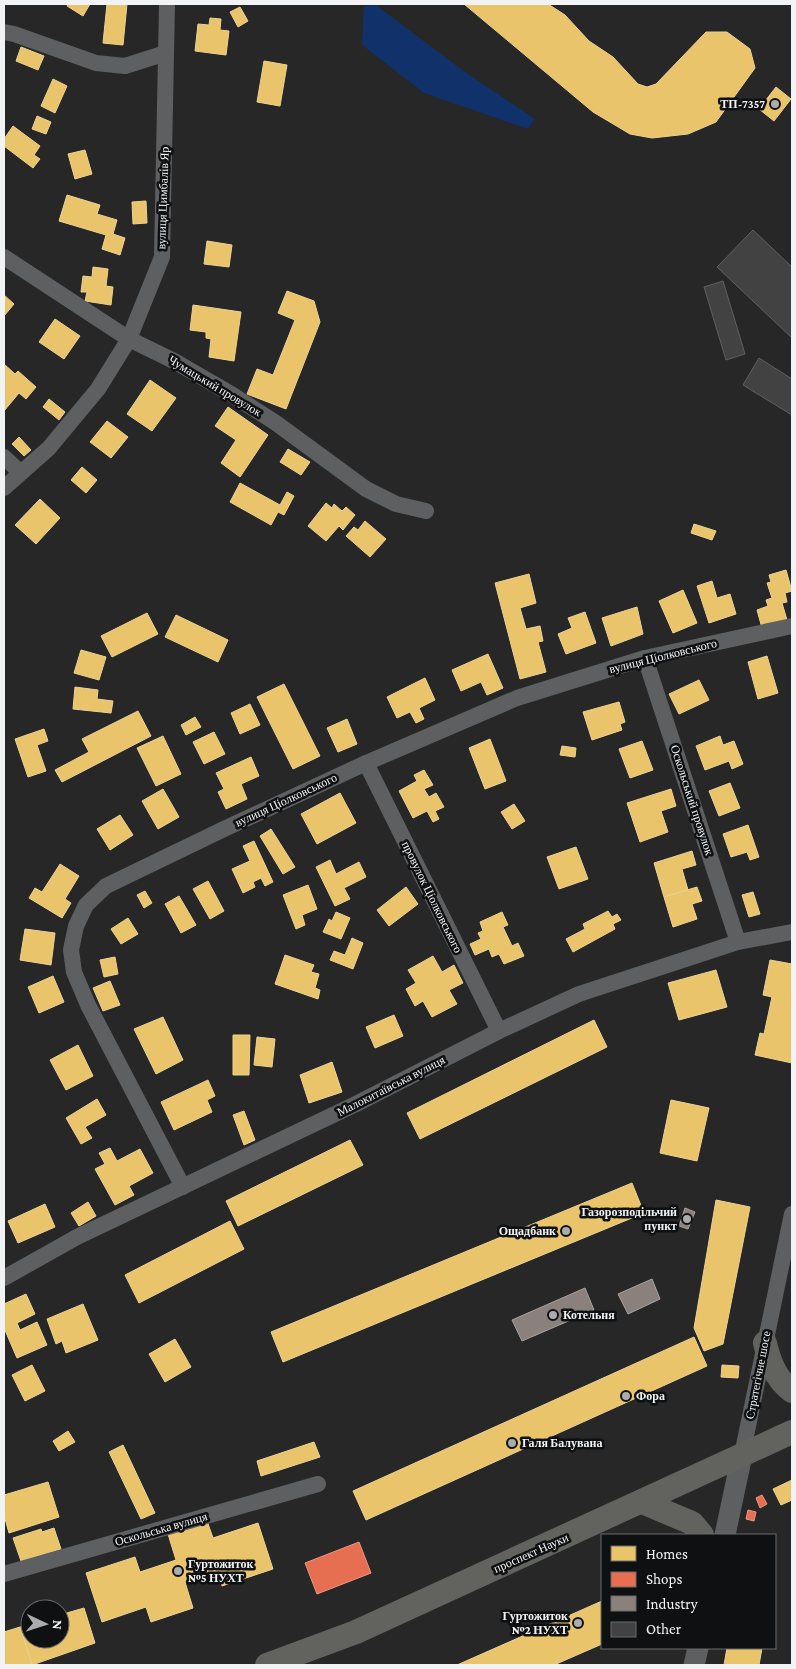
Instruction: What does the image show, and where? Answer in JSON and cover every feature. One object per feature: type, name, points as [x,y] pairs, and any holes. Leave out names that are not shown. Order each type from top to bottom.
[{"type":"main road","points":[[765,1343],[769,1360],[776,1373],[787,1387],[792,1390]]},
{"type":"main road","name":"проспект Науки","points":[[267,1665],[356,1632],[792,1432]]},
{"type":"main road","points":[[642,1502],[692,1523],[701,1534]]},
{"type":"street","name":"вулиця Цимбалів Яр","points":[[4,488],[49,448],[98,389],[129,339],[162,257],[167,4]]},
{"type":"street","points":[[4,32],[96,63],[125,66],[166,54]]},
{"type":"street","name":"Чумацький провулок","points":[[4,257],[129,339],[174,361],[231,394],[276,423],[366,489],[396,504],[426,511]]},
{"type":"street","points":[[4,457],[20,472]]},
{"type":"street","name":"вулиця Ціолковського","points":[[183,1187],[84,997],[74,972],[71,950],[76,926],[86,905],[106,886],[224,828],[366,763],[517,698],[645,658],[792,626]]},
{"type":"street","name":"Оскольський провулок","points":[[645,658],[738,942]]},
{"type":"street","name":"провулок Ціолковського","points":[[366,763],[499,1031]]},
{"type":"street","name":"Малокитаївська вулиця","points":[[4,1278],[78,1237],[356,1104],[499,1031],[580,994],[738,942],[792,932]]},
{"type":"street","name":"Стратегічне шосе","points":[[725,1534],[792,1214]]},
{"type":"street","name":"Оскольська вулиця","points":[[4,1574],[318,1484]]},
{"type":"street","points":[[694,1665],[698,1649]]},
{"type":"shaded area","points":[[376,5],[465,72],[535,119],[528,129],[424,93],[362,45],[364,6]]},
{"type":"building: Homes","points":[[68,4],[90,4],[83,16],[67,6]]},
{"type":"building: Homes","points":[[107,4],[127,4],[123,45],[103,43]]},
{"type":"building: Homes","points":[[464,4],[548,4],[565,15],[589,41],[613,57],[638,84],[647,87],[656,84],[706,32],[727,32],[750,49],[755,68],[716,122],[688,134],[652,138],[630,134],[593,112]]},
{"type":"building: Homes","points":[[240,7],[248,21],[238,27],[230,12]]},
{"type":"building: Homes","points":[[210,18],[221,19],[220,30],[229,31],[226,55],[195,51],[198,24],[209,25]]},
{"type":"building: Homes","points":[[21,47],[44,56],[38,70],[16,61]]},
{"type":"building: Homes","points":[[264,61],[287,65],[280,106],[257,102]]},
{"type":"building: Homes","points":[[53,79],[67,86],[55,113],[41,106]]},
{"type":"building: Homes","name":"ТП-7357","points":[[776,87],[791,99],[774,121],[759,109]]},
{"type":"building: Homes","points":[[37,116],[51,122],[46,134],[32,129]]},
{"type":"building: Homes","points":[[13,126],[40,146],[34,155],[40,159],[33,168],[4,146],[4,139]]},
{"type":"building: Homes","points":[[85,150],[92,174],[75,179],[68,154]]},
{"type":"building: Homes","points":[[67,195],[100,205],[97,214],[117,220],[113,234],[125,238],[120,255],[102,249],[106,235],[59,221]]},
{"type":"building: Homes","points":[[146,201],[147,223],[133,224],[132,202]]},
{"type":"building: Homes","points":[[207,241],[232,245],[229,267],[204,264]]},
{"type":"building: Homes","points":[[93,267],[108,269],[106,286],[113,287],[111,305],[85,301],[87,292],[81,292],[83,276],[92,277]]},
{"type":"building: Homes","points":[[287,291],[314,301],[320,322],[286,409],[247,394],[257,369],[273,375],[295,320],[278,313]]},
{"type":"building: Homes","points":[[4,295],[14,304],[4,316]]},
{"type":"building: Homes","points":[[193,305],[241,312],[234,361],[209,357],[211,339],[206,338],[206,332],[190,330]]},
{"type":"building: Homes","points":[[55,319],[80,336],[64,359],[39,342]]},
{"type":"building: Homes","points":[[4,364],[15,374],[18,371],[36,387],[26,399],[19,393],[4,411]]},
{"type":"building: Homes","points":[[150,380],[176,398],[152,431],[127,414]]},
{"type":"building: Homes","points":[[49,399],[65,412],[59,420],[43,407]]},
{"type":"building: Homes","points":[[228,407],[268,435],[240,477],[221,463],[236,440],[215,426]]},
{"type":"building: Homes","points":[[107,421],[128,437],[111,458],[90,442]]},
{"type":"building: Homes","points":[[19,437],[31,450],[24,456],[12,444]]},
{"type":"building: Homes","points":[[288,449],[310,462],[301,475],[280,462]]},
{"type":"building: Homes","points":[[82,467],[97,480],[86,493],[71,480]]},
{"type":"building: Homes","points":[[240,483],[280,505],[287,492],[294,496],[284,515],[278,512],[271,525],[230,502]]},
{"type":"building: Homes","points":[[40,499],[60,518],[36,544],[15,525]]},
{"type":"building: Homes","points":[[326,503],[332,508],[334,504],[342,511],[346,507],[355,515],[343,530],[339,526],[326,541],[308,526]]},
{"type":"building: Homes","points":[[365,521],[386,539],[370,557],[346,536],[354,527],[358,530]]},
{"type":"building: Homes","points":[[694,524],[716,531],[712,540],[691,533]]},
{"type":"building: Homes","points":[[786,570],[792,591],[785,593],[787,602],[782,603],[787,620],[762,628],[757,610],[768,606],[766,600],[772,598],[767,583],[771,582],[769,575]]},
{"type":"building: Homes","points":[[529,574],[536,603],[520,608],[526,629],[540,626],[543,641],[538,642],[546,672],[520,679],[495,583]]},
{"type":"building: Homes","points":[[712,581],[717,598],[730,594],[736,614],[709,623],[697,586]]},
{"type":"building: Homes","points":[[683,590],[697,623],[673,633],[659,601]]},
{"type":"building: Homes","points":[[637,607],[643,634],[611,646],[602,618]]},
{"type":"building: Homes","points":[[585,612],[596,643],[566,654],[558,634],[572,628],[568,618]]},
{"type":"building: Homes","points":[[147,613],[158,634],[112,657],[101,636]]},
{"type":"building: Homes","points":[[176,615],[228,640],[218,662],[165,637]]},
{"type":"building: Homes","points":[[81,650],[106,657],[99,680],[74,673]]},
{"type":"building: Homes","points":[[488,654],[503,688],[487,695],[481,682],[461,691],[452,670]]},
{"type":"building: Homes","points":[[767,656],[778,693],[758,699],[748,662]]},
{"type":"building: Homes","points":[[425,678],[435,700],[419,708],[424,719],[416,723],[410,712],[397,718],[387,697]]},
{"type":"building: Homes","points":[[699,680],[709,700],[679,714],[669,694]]},
{"type":"building: Homes","points":[[284,684],[320,756],[293,769],[257,697]]},
{"type":"building: Homes","points":[[75,687],[98,690],[97,699],[113,701],[111,713],[73,709]]},
{"type":"building: Homes","points":[[619,702],[625,722],[620,724],[622,730],[592,740],[583,712]]},
{"type":"building: Homes","points":[[250,704],[260,725],[240,734],[231,713]]},
{"type":"building: Homes","points":[[138,711],[151,736],[62,782],[55,770],[89,752],[82,739]]},
{"type":"building: Homes","points":[[195,717],[201,727],[186,735],[181,725]]},
{"type":"building: Homes","points":[[347,719],[357,744],[338,752],[327,728]]},
{"type":"building: Homes","points":[[44,729],[48,741],[37,745],[46,771],[28,777],[15,739]]},
{"type":"building: Homes","points":[[214,732],[225,754],[204,764],[193,742]]},
{"type":"building: Homes","points":[[163,736],[181,774],[156,786],[137,748]]},
{"type":"building: Homes","points":[[720,736],[723,745],[734,741],[743,764],[732,769],[729,761],[705,770],[696,746]]},
{"type":"building: Homes","points":[[490,739],[506,781],[485,789],[469,748]]},
{"type":"building: Homes","points":[[642,741],[653,770],[630,778],[619,749]]},
{"type":"building: Homes","points":[[562,746],[576,748],[575,757],[560,755]]},
{"type":"building: Homes","points":[[251,757],[259,776],[241,784],[247,799],[226,809],[218,792],[224,789],[216,773]]},
{"type":"building: Homes","points":[[424,770],[433,785],[424,789],[429,797],[436,793],[444,807],[435,811],[439,819],[433,822],[427,811],[413,818],[399,791],[417,781],[414,775]]},
{"type":"building: Homes","points":[[730,783],[740,808],[719,816],[709,791]]},
{"type":"building: Homes","points":[[163,789],[179,817],[158,829],[142,801]]},
{"type":"building: Homes","points":[[671,789],[676,806],[661,811],[668,832],[640,842],[627,803]]},
{"type":"building: Homes","points":[[340,793],[356,823],[317,844],[301,814]]},
{"type":"building: Homes","points":[[514,804],[525,821],[512,829],[501,812]]},
{"type":"building: Homes","points":[[120,815],[133,835],[110,850],[97,829]]},
{"type":"building: Homes","points":[[748,825],[759,857],[750,860],[747,852],[731,857],[723,834]]},
{"type":"building: Homes","points":[[271,829],[295,867],[283,874],[260,836]]},
{"type":"building: Homes","points":[[254,841],[273,882],[265,886],[261,878],[253,882],[255,887],[243,893],[232,869],[250,861],[243,846]]},
{"type":"building: Homes","points":[[576,847],[588,879],[559,889],[547,857]]},
{"type":"building: Homes","points":[[692,851],[696,865],[682,869],[688,890],[664,897],[654,863]]},
{"type":"building: Homes","points":[[330,860],[336,874],[359,862],[366,877],[344,888],[350,899],[335,906],[316,867]]},
{"type":"building: Homes","points":[[60,864],[79,876],[65,899],[71,903],[62,918],[29,898],[35,888],[42,892]]},
{"type":"building: Homes","points":[[208,881],[224,911],[210,919],[193,889]]},
{"type":"building: Homes","points":[[308,885],[317,909],[302,915],[305,925],[296,929],[283,895]]},
{"type":"building: Homes","points":[[406,887],[418,904],[389,926],[377,910]]},
{"type":"building: Homes","points":[[697,887],[702,901],[692,904],[697,919],[673,927],[664,897]]},
{"type":"building: Homes","points":[[145,891],[152,903],[144,908],[137,895]]},
{"type":"building: Homes","points":[[753,892],[760,914],[749,917],[742,895]]},
{"type":"building: Homes","points":[[179,896],[196,925],[181,933],[165,904]]},
{"type":"building: Homes","points":[[608,911],[612,917],[617,914],[621,920],[613,924],[615,929],[573,952],[566,939],[585,929],[583,924]]},
{"type":"building: Homes","points":[[336,912],[350,918],[341,939],[323,932],[329,919],[332,921]]},
{"type":"building: Homes","points":[[502,912],[508,925],[503,927],[512,946],[518,943],[524,956],[504,964],[499,954],[492,957],[489,949],[475,955],[470,944],[481,939],[478,933],[483,931],[480,922]]},
{"type":"building: Homes","points":[[128,918],[138,934],[121,944],[111,929]]},
{"type":"building: Homes","points":[[25,929],[55,933],[51,965],[20,960]]},
{"type":"building: Homes","points":[[352,938],[363,943],[353,969],[330,960],[334,951],[345,955]]},
{"type":"building: Homes","points":[[285,955],[314,965],[311,972],[319,974],[315,988],[320,990],[318,999],[275,984]]},
{"type":"building: Homes","points":[[433,956],[442,972],[454,965],[463,983],[449,990],[457,1004],[432,1017],[423,1001],[415,1006],[406,989],[416,983],[408,970]]},
{"type":"building: Homes","points":[[115,957],[118,974],[104,977],[100,960]]},
{"type":"building: Homes","points":[[770,960],[792,964],[792,1063],[755,1055],[760,1033],[764,1034],[772,997],[763,995]]},
{"type":"building: Homes","points":[[716,970],[727,1007],[679,1020],[668,983]]},
{"type":"building: Homes","points":[[53,976],[64,1002],[39,1013],[28,987]]},
{"type":"building: Homes","points":[[110,981],[120,1005],[103,1011],[93,988]]},
{"type":"building: Homes","points":[[394,1015],[403,1036],[375,1048],[366,1027]]},
{"type":"building: Homes","points":[[163,1017],[183,1060],[156,1074],[134,1029]]},
{"type":"building: Homes","points":[[594,1020],[607,1047],[420,1139],[407,1113]]},
{"type":"building: Homes","points":[[233,1035],[250,1035],[249,1075],[233,1075]]},
{"type":"building: Homes","points":[[257,1037],[275,1039],[272,1067],[254,1065]]},
{"type":"building: Homes","points":[[78,1045],[93,1076],[66,1090],[50,1060]]},
{"type":"building: Homes","points":[[332,1062],[342,1092],[309,1103],[300,1075]]},
{"type":"building: Homes","points":[[208,1080],[215,1096],[207,1100],[212,1112],[174,1130],[161,1102]]},
{"type":"building: Homes","points":[[97,1099],[106,1115],[85,1127],[92,1138],[81,1144],[66,1118]]},
{"type":"building: Homes","points":[[671,1100],[709,1108],[697,1161],[660,1153]]},
{"type":"building: Homes","points":[[244,1111],[255,1140],[244,1145],[233,1115]]},
{"type":"building: Homes","points":[[350,1140],[363,1165],[238,1226],[226,1201]]},
{"type":"building: Homes","points":[[110,1148],[117,1161],[140,1149],[153,1173],[129,1186],[134,1195],[115,1205],[95,1169],[105,1164],[99,1153]]},
{"type":"building: Homes","points":[[632,1183],[644,1213],[283,1362],[271,1332]]},
{"type":"building: Homes","points":[[716,1200],[750,1207],[723,1344],[704,1351],[694,1328]]},
{"type":"building: Homes","points":[[88,1202],[96,1216],[79,1226],[71,1213]]},
{"type":"building: Homes","points":[[45,1204],[55,1227],[18,1243],[8,1221]]},
{"type":"building: Homes","points":[[230,1221],[244,1249],[139,1303],[125,1275]]},
{"type":"building: Homes","points":[[26,1294],[35,1314],[17,1323],[20,1330],[37,1322],[47,1345],[17,1358],[4,1328],[4,1304]]},
{"type":"building: Homes","points":[[83,1304],[98,1340],[66,1353],[62,1341],[56,1344],[47,1319]]},
{"type":"building: Homes","points":[[694,1337],[707,1366],[366,1520],[353,1491]]},
{"type":"building: Homes","points":[[175,1339],[191,1367],[165,1382],[149,1354]]},
{"type":"building: Homes","points":[[32,1365],[45,1391],[25,1401],[12,1375]]},
{"type":"building: Homes","points":[[722,1365],[739,1366],[738,1378],[721,1377]]},
{"type":"building: Homes","points":[[68,1431],[75,1442],[59,1451],[53,1441]]},
{"type":"building: Homes","points":[[314,1442],[320,1457],[261,1476],[257,1461]]},
{"type":"building: Homes","points":[[123,1445],[155,1513],[141,1519],[109,1452]]},
{"type":"building: Homes","points":[[792,1480],[792,1500],[781,1505],[773,1489]]},
{"type":"building: Homes","points":[[48,1482],[59,1517],[9,1533],[4,1515],[4,1495]]},
{"type":"building: Homes","name":"Гуртожиток №5 НУХТ","points":[[207,1521],[213,1538],[258,1523],[273,1569],[222,1586],[217,1571],[185,1582],[193,1608],[151,1622],[146,1607],[102,1622],[86,1573],[135,1557],[140,1572],[176,1560],[168,1534]]},
{"type":"building: Homes","points":[[54,1528],[61,1549],[21,1561],[13,1538],[41,1529],[42,1532]]},
{"type":"building: Homes","name":"Гуртожиток №2 НУХТ","points":[[601,1601],[601,1644],[554,1665],[457,1665]]},
{"type":"building: Homes","points":[[84,1608],[95,1643],[32,1665],[27,1649],[70,1649],[70,1612]]},
{"type":"building: Homes","points":[[20,1627],[20,1649],[27,1649],[32,1665],[4,1665],[4,1632]]},
{"type":"building: Homes","points":[[727,1649],[762,1649],[759,1665],[724,1665]]},
{"type":"building: Shops","points":[[762,1495],[767,1504],[760,1508],[756,1498]]},
{"type":"building: Shops","points":[[748,1510],[756,1512],[754,1521],[746,1519]]},
{"type":"building: Shops","points":[[359,1542],[371,1573],[317,1594],[305,1563]]},
{"type":"building: Industry","name":"Газорозподільчий пункт","points":[[685,1208],[695,1212],[688,1229],[679,1226]]},
{"type":"building: Industry","points":[[652,1279],[660,1299],[628,1314],[618,1294]]},
{"type":"building: Industry","name":"Котельня","points":[[585,1288],[594,1310],[522,1341],[512,1320]]},
{"type":"building: Other","points":[[753,230],[792,267],[792,338],[717,267]]},
{"type":"building: Other","points":[[723,281],[745,354],[726,360],[704,287]]},
{"type":"building: Other","points":[[759,358],[792,379],[792,415],[743,385]]},
{"type":"place","name":"ТП-7357","points":[[775,104]]},
{"type":"place","name":"Газорозподільчий пункт","points":[[687,1219]]},
{"type":"place","name":"Ощадбанк","points":[[566,1231]]},
{"type":"place","name":"Котельня","points":[[553,1315]]},
{"type":"place","name":"Фора","points":[[626,1396]]},
{"type":"place","name":"Галя Балувана","points":[[512,1443]]},
{"type":"place","name":"Гуртожиток №5 НУХТ","points":[[178,1571]]},
{"type":"place","name":"Гуртожиток №2 НУХТ","points":[[578,1623]]}]
